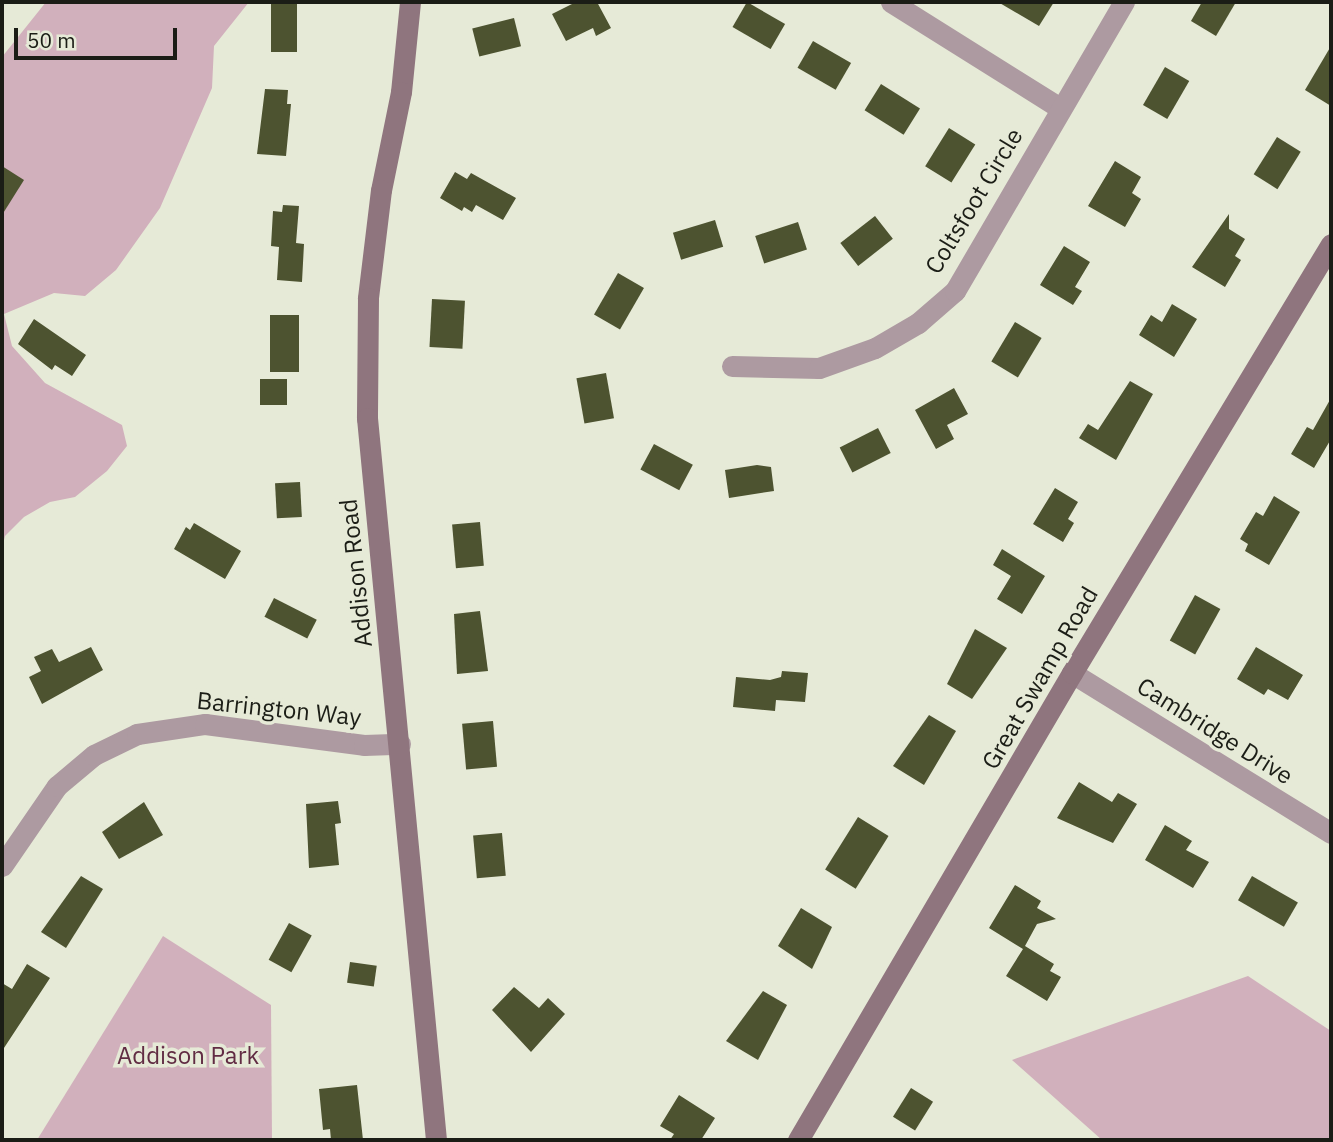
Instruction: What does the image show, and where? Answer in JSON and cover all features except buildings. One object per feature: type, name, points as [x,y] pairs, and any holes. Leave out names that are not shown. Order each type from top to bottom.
[{"type":"main road","name":"Addison Road","points":[[410,2],[401,92],[382,187],[368,298],[367,418],[436,1140]]},
{"type":"main road","name":"Great Swamp Road","points":[[798,1140],[1072,673],[1331,244]]},
{"type":"street","points":[[891,2],[1060,107]]},
{"type":"street","name":"Coltsfoot Circle","points":[[732,366],[819,368],[875,348],[918,323],[955,291],[1060,107],[1124,2]]},
{"type":"street","name":"Cambridge Drive","points":[[1072,673],[1331,833]]},
{"type":"street","name":"Barrington Way","points":[[2,866],[57,786],[94,755],[137,734],[205,724],[364,745],[400,744]]},
{"type":"green space","points":[[46,2],[249,2],[214,46],[212,88],[160,208],[116,270],[85,296],[54,293],[4,314],[12,346],[45,383],[122,425],[127,446],[107,471],[75,497],[50,502],[24,517],[5,536],[2,549],[2,57]]},
{"type":"green space","name":"Addison Park","points":[[163,936],[271,1005],[272,1140],[37,1140]]},
{"type":"green space","points":[[1248,976],[1331,1031],[1331,1140],[1102,1140],[1012,1060]]}]
